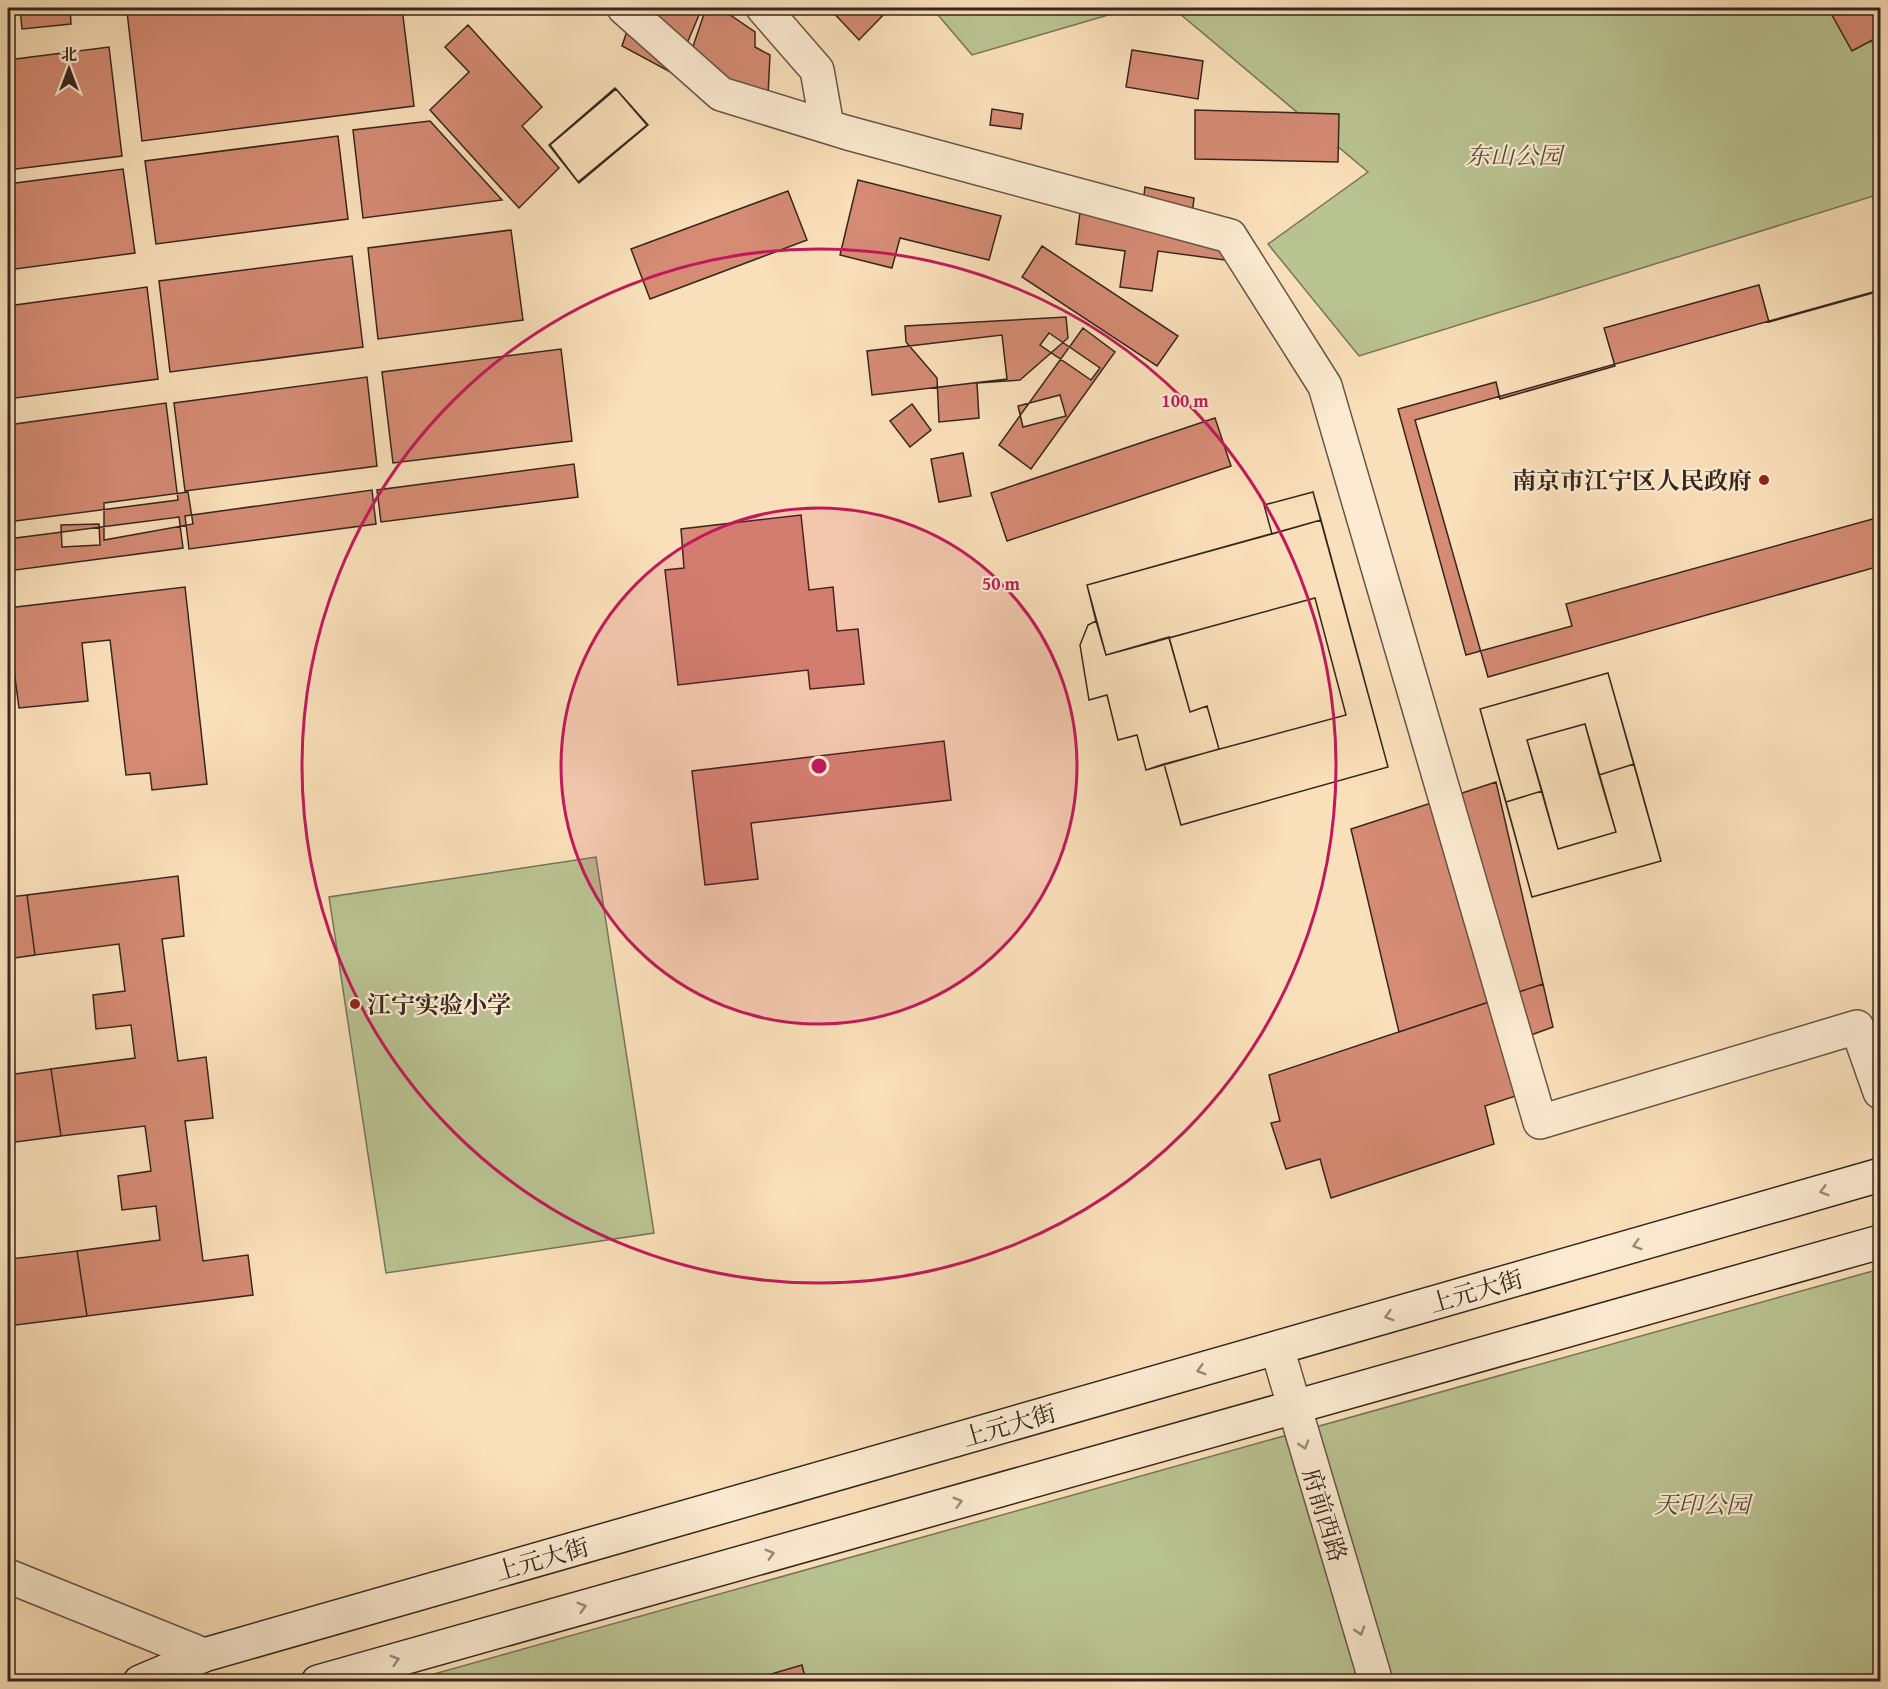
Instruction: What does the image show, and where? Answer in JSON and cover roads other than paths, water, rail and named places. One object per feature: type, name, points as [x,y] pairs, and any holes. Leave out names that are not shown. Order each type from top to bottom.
[{"type":"main road","points":[[624,8],[721,94],[827,126],[1230,236],[1325,386],[1540,1122],[1857,1027],[1881,1092]]},
{"type":"main road","points":[[763,8],[817,70],[827,126]]},
{"type":"main road","name":"上元大街","points":[[140,1682],[204,1655],[1881,1174]]},
{"type":"main road","points":[[318,1682],[1881,1242]]},
{"type":"main road","name":"府前西路","points":[[1277,1348],[1376,1682]]},
{"type":"main road","points":[[8,1576],[204,1655]]},
{"type":"place","name":"南京市江宁区人民政府","points":[[1764,480]]},
{"type":"place","name":"江宁实验小学","points":[[355,1004]]},
{"type":"park label","name":"东山公园","points":[[1514,155]]},
{"type":"park label","name":"天印公园","points":[[1702,1504]]}]
